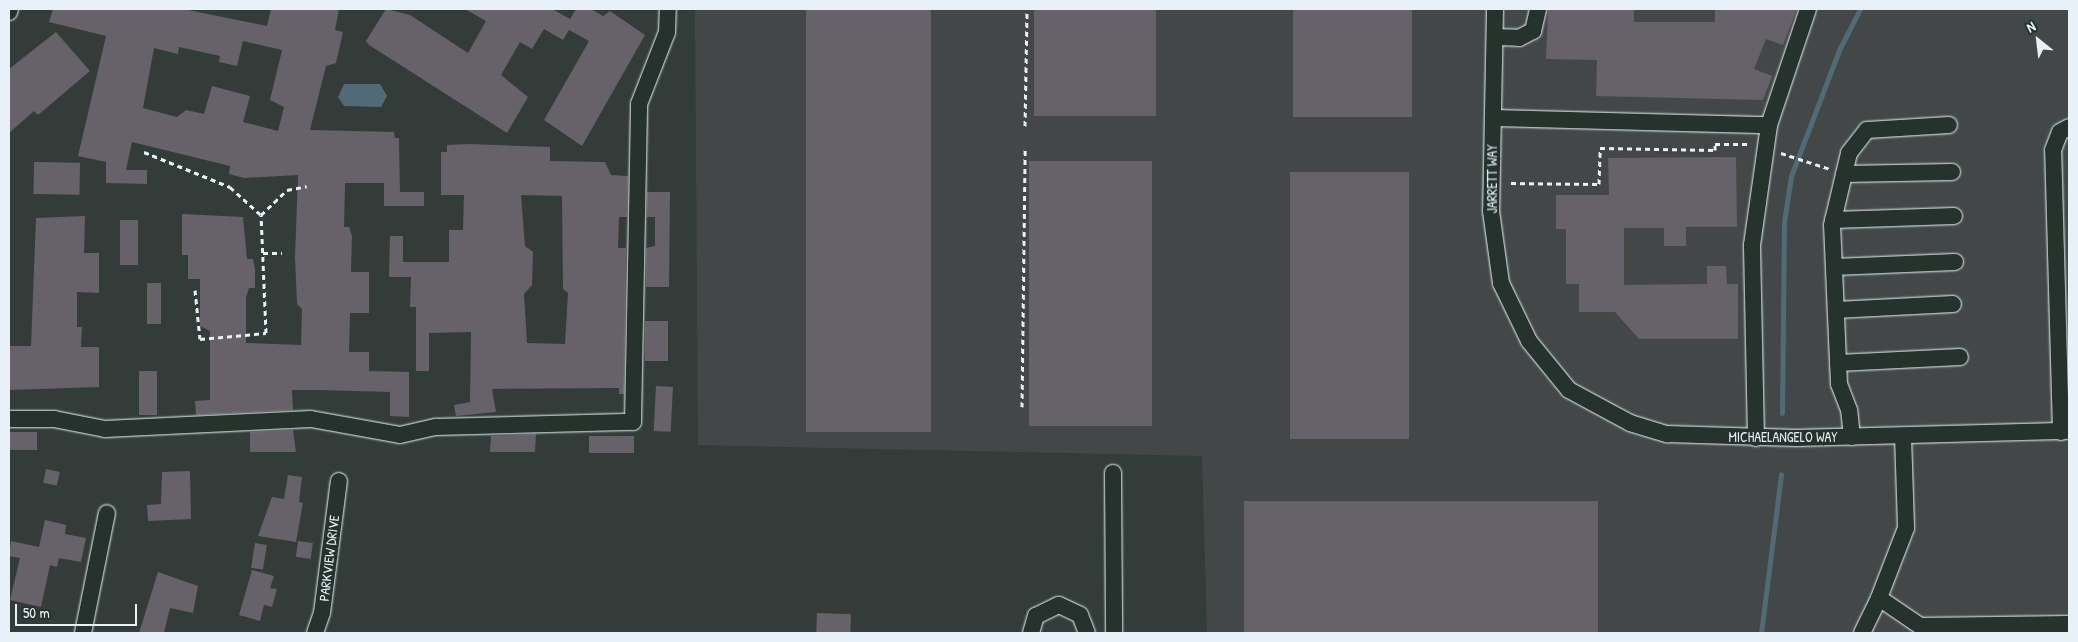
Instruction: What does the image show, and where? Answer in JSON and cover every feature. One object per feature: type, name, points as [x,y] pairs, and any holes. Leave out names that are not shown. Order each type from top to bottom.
[{"type":"street","points":[[9,419],[54,419],[106,429],[311,419],[400,435],[436,427],[633,422],[639,104],[667,32],[668,9]]},
{"type":"street","name":"JARRETT WAY","points":[[1495,9],[1491,211],[1501,283],[1529,341]]},
{"type":"street","points":[[1495,37],[1519,38],[1533,31],[1538,9]]},
{"type":"street","points":[[1756,438],[1752,245],[1769,125],[1808,9]]},
{"type":"street","points":[[1493,118],[1769,125]]},
{"type":"street","points":[[1852,437],[1838,363],[1833,220],[1838,172],[1849,153],[1867,130],[1948,125]]},
{"type":"street","points":[[2065,431],[2064,344],[2053,150],[2060,132],[2069,127]]},
{"type":"street","points":[[1838,172],[1952,172]]},
{"type":"street","points":[[1833,220],[1954,216]]},
{"type":"street","points":[[1834,267],[1955,262]]},
{"type":"street","points":[[1836,310],[1953,304]]},
{"type":"street","name":"MICHAELANGELO WAY","points":[[1529,341],[1569,390],[1630,424],[1666,434],[1756,438],[2065,431]]},
{"type":"street","points":[[1838,363],[1960,357]]},
{"type":"street","points":[[1862,633],[1879,598],[1906,528],[1903,436]]},
{"type":"street","points":[[1114,473],[1114,633]]},
{"type":"street","name":"PARKVIEW DRIVE","points":[[315,633],[322,613],[339,482]]},
{"type":"street","points":[[83,633],[107,513]]},
{"type":"street","points":[[1879,598],[1920,630],[2066,627]]},
{"type":"street","points":[[1031,633],[1036,616],[1059,605],[1080,615],[1087,633]]},
{"type":"street","points":[[322,613],[326,633]]},
{"type":"path","points":[[1025,126],[1027,9]]},
{"type":"path","points":[[1511,183],[1599,184],[1600,148],[1715,150],[1715,144],[1756,144]]},
{"type":"path","points":[[1022,407],[1025,149]]},
{"type":"path","points":[[1776,151],[1838,172]]},
{"type":"path","points":[[144,152],[230,187],[261,214],[266,333],[200,339],[195,290]]},
{"type":"path","points":[[261,214],[287,190],[307,186]]},
{"type":"path","points":[[263,253],[282,253]]},
{"type":"shaded area","points":[[695,9],[2069,9],[2069,633],[1207,633],[1202,456],[698,445]]},
{"type":"water","points":[[344,84],[380,84],[387,96],[381,107],[344,106],[338,97]]},
{"type":"building","points":[[53,9],[183,9],[267,26],[271,9],[339,9],[335,30],[343,32],[336,63],[326,66],[310,130],[394,132],[395,138],[399,138],[400,192],[424,192],[424,206],[384,206],[384,183],[345,183],[344,227],[349,227],[352,236],[351,272],[369,272],[369,313],[350,313],[349,352],[369,352],[369,371],[409,372],[409,417],[390,416],[390,392],[319,390],[292,390],[293,410],[196,415],[195,401],[210,400],[210,331],[200,326],[200,279],[188,279],[188,255],[182,255],[182,214],[243,217],[247,259],[253,259],[255,269],[255,288],[249,288],[246,297],[246,343],[301,345],[302,309],[297,304],[295,257],[298,175],[244,178],[229,174],[230,166],[132,142],[126,170],[147,170],[147,184],[106,183],[106,162],[78,156],[106,36],[49,22]],"holes":[[[243,41],[282,50],[270,100],[284,107],[278,131],[243,122],[250,96],[212,86],[204,114],[186,110],[177,117],[143,108],[154,48],[178,54],[179,47],[220,56],[219,62],[237,66]]]},
{"type":"building","points":[[386,9],[410,15],[468,53],[486,21],[465,9],[552,9],[570,19],[576,9],[591,9],[603,16],[610,11],[645,35],[582,146],[544,120],[589,41],[569,30],[563,40],[544,29],[532,49],[520,42],[501,75],[528,97],[507,133],[369,45],[366,41]]},
{"type":"building","points":[[806,9],[931,9],[931,432],[806,432]]},
{"type":"building","points":[[1034,9],[1156,9],[1156,116],[1034,116]]},
{"type":"building","points":[[1293,9],[1412,9],[1412,117],[1293,117]]},
{"type":"building","points":[[1548,9],[1634,9],[1634,22],[1715,22],[1715,9],[1797,9],[1783,45],[1766,39],[1754,69],[1772,76],[1763,100],[1596,96],[1597,60],[1546,59]]},
{"type":"building","points":[[56,32],[90,71],[38,115],[34,111],[9,133],[9,69]]},
{"type":"building","points":[[447,145],[550,147],[550,161],[605,162],[611,175],[628,176],[627,217],[619,217],[618,248],[626,248],[624,394],[619,394],[619,388],[492,389],[496,412],[456,416],[454,405],[470,402],[471,332],[429,333],[429,371],[416,371],[416,307],[410,307],[411,277],[389,277],[390,236],[403,236],[403,262],[449,262],[449,230],[463,230],[464,195],[441,195],[441,152],[447,152]],"holes":[[[521,195],[562,196],[563,289],[568,293],[565,344],[527,343],[524,294],[532,285],[533,252],[525,246]]]},
{"type":"building","points":[[1736,157],[1737,227],[1686,227],[1686,246],[1664,246],[1664,228],[1624,228],[1624,285],[1707,284],[1707,266],[1726,266],[1727,284],[1738,284],[1738,339],[1639,339],[1615,312],[1579,312],[1579,284],[1566,284],[1566,229],[1556,229],[1556,195],[1609,195],[1608,158]]},
{"type":"building","points":[[1029,161],[1152,161],[1152,426],[1029,426]]},
{"type":"building","points":[[34,162],[80,163],[79,195],[33,194]]},
{"type":"building","points":[[1290,172],[1409,172],[1409,439],[1290,439]]},
{"type":"building","points":[[647,192],[670,192],[669,287],[646,287],[646,248],[655,246],[655,217],[647,217]]},
{"type":"building","points":[[85,216],[84,253],[99,253],[99,293],[77,292],[77,327],[82,327],[81,347],[99,347],[99,387],[9,390],[9,346],[31,346],[36,218]]},
{"type":"building","points":[[120,220],[138,220],[138,265],[120,265]]},
{"type":"building","points":[[147,283],[161,283],[161,324],[147,324]]},
{"type":"building","points":[[645,321],[668,321],[668,361],[645,361]]},
{"type":"building","points":[[139,371],[157,371],[157,415],[139,415]]},
{"type":"building","points":[[656,386],[673,387],[671,432],[654,431]]},
{"type":"building","points":[[293,430],[296,452],[250,452],[250,432]]},
{"type":"building","points":[[9,432],[37,432],[37,450],[9,450]]},
{"type":"building","points":[[536,434],[535,452],[490,452],[491,436]]},
{"type":"building","points":[[589,436],[634,436],[634,453],[589,453]]},
{"type":"building","points":[[46,469],[60,472],[57,486],[43,483]]},
{"type":"building","points":[[190,471],[191,519],[148,521],[147,505],[161,504],[162,472]]},
{"type":"building","points":[[288,475],[302,477],[299,502],[303,503],[296,542],[258,536],[272,497],[284,499]]},
{"type":"building","points":[[1244,501],[1598,501],[1598,633],[1244,633]]},
{"type":"building","points":[[45,520],[66,525],[65,534],[86,538],[81,562],[59,558],[57,567],[50,565],[41,607],[10,600],[20,558],[9,556],[11,541],[39,547]]},
{"type":"building","points":[[298,541],[313,543],[311,559],[296,557]]},
{"type":"building","points":[[255,543],[267,545],[263,570],[251,568]]},
{"type":"building","points":[[252,570],[274,576],[270,588],[277,589],[272,607],[264,605],[260,621],[239,615]]},
{"type":"building","points":[[158,572],[198,586],[193,613],[170,608],[164,633],[139,633]]},
{"type":"building","points":[[817,613],[851,614],[850,633],[816,633]]},
{"type":"waterway","points":[[1782,413],[1784,222],[1791,176],[1839,50],[1860,9]]},
{"type":"waterway","points":[[1761,633],[1781,474]]}]
